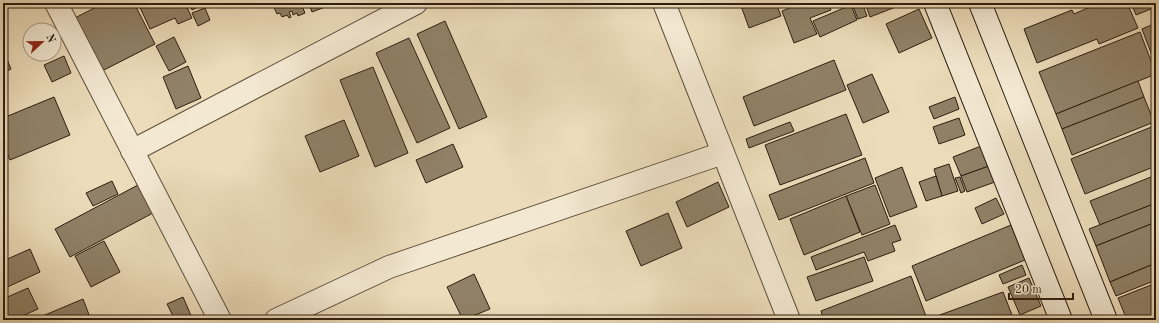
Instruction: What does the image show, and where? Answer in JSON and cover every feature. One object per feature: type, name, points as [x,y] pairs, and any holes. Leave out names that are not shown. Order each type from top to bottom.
[{"type":"street","points":[[56,3],[220,320]]},
{"type":"street","points":[[132,151],[416,3]]},
{"type":"street","points":[[664,3],[789,320]]},
{"type":"street","points":[[935,3],[1061,320]]},
{"type":"street","points":[[980,3],[1106,320]]},
{"type":"street","points":[[276,320],[390,267],[723,153]]},
{"type":"building","points":[[104,3],[134,3],[155,44],[98,73],[71,20]]},
{"type":"building","points":[[138,3],[185,3],[192,18],[178,24],[175,18],[150,29]]},
{"type":"building","points":[[189,3],[206,3],[192,10]]},
{"type":"building","points":[[272,3],[323,3],[325,7],[312,12],[309,4],[302,6],[305,13],[298,16],[297,13],[293,15],[292,11],[289,12],[291,17],[289,18],[287,15],[282,17],[280,13],[277,14]]},
{"type":"building","points":[[740,3],[776,3],[781,16],[749,28]]},
{"type":"building","points":[[802,3],[828,3],[831,10],[810,18],[817,34],[794,43],[782,11]]},
{"type":"building","points":[[862,3],[867,16],[858,19],[852,4]]},
{"type":"building","points":[[865,3],[906,3],[870,17]]},
{"type":"building","points":[[1122,3],[1123,5],[1127,3],[1138,28],[1099,44],[1097,39],[1037,63],[1024,29],[1072,10],[1074,14],[1090,7],[1088,4]]},
{"type":"building","points":[[1131,3],[1156,3],[1156,7],[1136,15]]},
{"type":"building","points":[[851,5],[857,20],[820,37],[813,21]]},
{"type":"building","points":[[205,8],[210,20],[198,26],[192,13]]},
{"type":"building","points":[[919,9],[932,38],[899,53],[886,24]]},
{"type":"building","points":[[445,21],[487,117],[459,129],[417,34]]},
{"type":"building","points":[[1156,23],[1156,57],[1153,58],[1142,29]]},
{"type":"building","points":[[1140,32],[1156,74],[1056,114],[1039,72]]},
{"type":"building","points":[[174,37],[186,62],[169,71],[156,46]]},
{"type":"building","points":[[409,38],[450,128],[417,143],[376,53]]},
{"type":"building","points":[[64,56],[71,73],[52,82],[44,65],[51,62],[62,62],[62,57]]},
{"type":"building","points":[[6,57],[11,69],[3,73],[3,58]]},
{"type":"building","points":[[834,60],[846,90],[754,126],[743,97]]},
{"type":"building","points":[[188,66],[201,98],[176,109],[163,77]]},
{"type":"building","points":[[373,67],[408,153],[375,167],[340,80]]},
{"type":"building","points":[[872,74],[889,112],[863,123],[847,85]]},
{"type":"building","points":[[1138,81],[1144,97],[1062,129],[1056,114]]},
{"type":"building","points":[[54,97],[70,135],[10,160],[3,143],[3,118]]},
{"type":"building","points":[[955,97],[959,109],[934,119],[929,107]]},
{"type":"building","points":[[1144,97],[1154,122],[1072,155],[1062,129]]},
{"type":"building","points":[[846,114],[862,155],[780,185],[765,145]]},
{"type":"building","points":[[959,118],[965,135],[939,144],[933,127]]},
{"type":"building","points":[[344,120],[359,156],[320,172],[305,136]]},
{"type":"building","points":[[790,122],[794,131],[749,148],[746,139]]},
{"type":"building","points":[[1154,126],[1156,130],[1156,166],[1085,194],[1071,159]]},
{"type":"building","points":[[453,144],[463,167],[426,183],[416,160]]},
{"type":"building","points":[[981,146],[989,166],[961,176],[953,157]]},
{"type":"building","points":[[865,158],[874,183],[779,220],[769,195]]},
{"type":"building","points":[[949,164],[958,191],[942,196],[934,169]]},
{"type":"building","points":[[989,166],[995,182],[967,192],[961,176]]},
{"type":"building","points":[[902,167],[917,207],[890,217],[875,178]]},
{"type":"building","points":[[1156,175],[1156,203],[1100,225],[1090,201]]},
{"type":"building","points":[[936,176],[942,196],[926,201],[919,182]]},
{"type":"building","points":[[960,177],[965,191],[961,193],[955,178]]},
{"type":"building","points":[[112,181],[118,194],[93,206],[86,193]]},
{"type":"building","points":[[718,182],[729,207],[687,227],[676,202]]},
{"type":"building","points":[[138,185],[153,213],[70,257],[55,229]]},
{"type":"building","points":[[875,185],[890,224],[862,235],[846,196]]},
{"type":"building","points":[[846,196],[860,232],[804,255],[790,219]]},
{"type":"building","points":[[996,198],[1004,214],[982,224],[975,208]]},
{"type":"building","points":[[1156,203],[1156,222],[1096,246],[1089,229]]},
{"type":"building","points":[[668,213],[682,248],[641,266],[626,231]]},
{"type":"building","points":[[1156,222],[1156,263],[1110,282],[1096,246]]},
{"type":"building","points":[[895,225],[901,240],[892,243],[895,251],[868,261],[864,252],[816,270],[811,257]]},
{"type":"building","points":[[1011,225],[1025,260],[926,301],[912,266]]},
{"type":"building","points":[[104,241],[120,272],[91,287],[75,256]]},
{"type":"building","points":[[30,249],[40,272],[3,289],[3,261]]},
{"type":"building","points":[[864,257],[873,281],[816,301],[807,277]]},
{"type":"building","points":[[1156,263],[1156,280],[1116,296],[1110,282]]},
{"type":"building","points":[[1022,265],[1026,275],[1003,284],[999,275]]},
{"type":"building","points":[[474,274],[490,309],[463,320],[447,287]]},
{"type":"building","points":[[911,276],[927,319],[824,320],[821,311]]},
{"type":"building","points":[[1029,278],[1041,306],[1020,315],[1008,287]]},
{"type":"building","points":[[1156,283],[1156,313],[1138,320],[1127,320],[1118,298]]},
{"type":"building","points":[[28,288],[38,309],[13,320],[3,320],[3,299]]},
{"type":"building","points":[[1003,292],[1014,320],[939,320],[937,316]]},
{"type":"building","points":[[183,297],[193,320],[175,320],[167,304]]},
{"type":"building","points":[[83,299],[91,320],[33,320]]},
{"type":"building","points":[[1156,315],[1156,320],[1144,320]]}]
